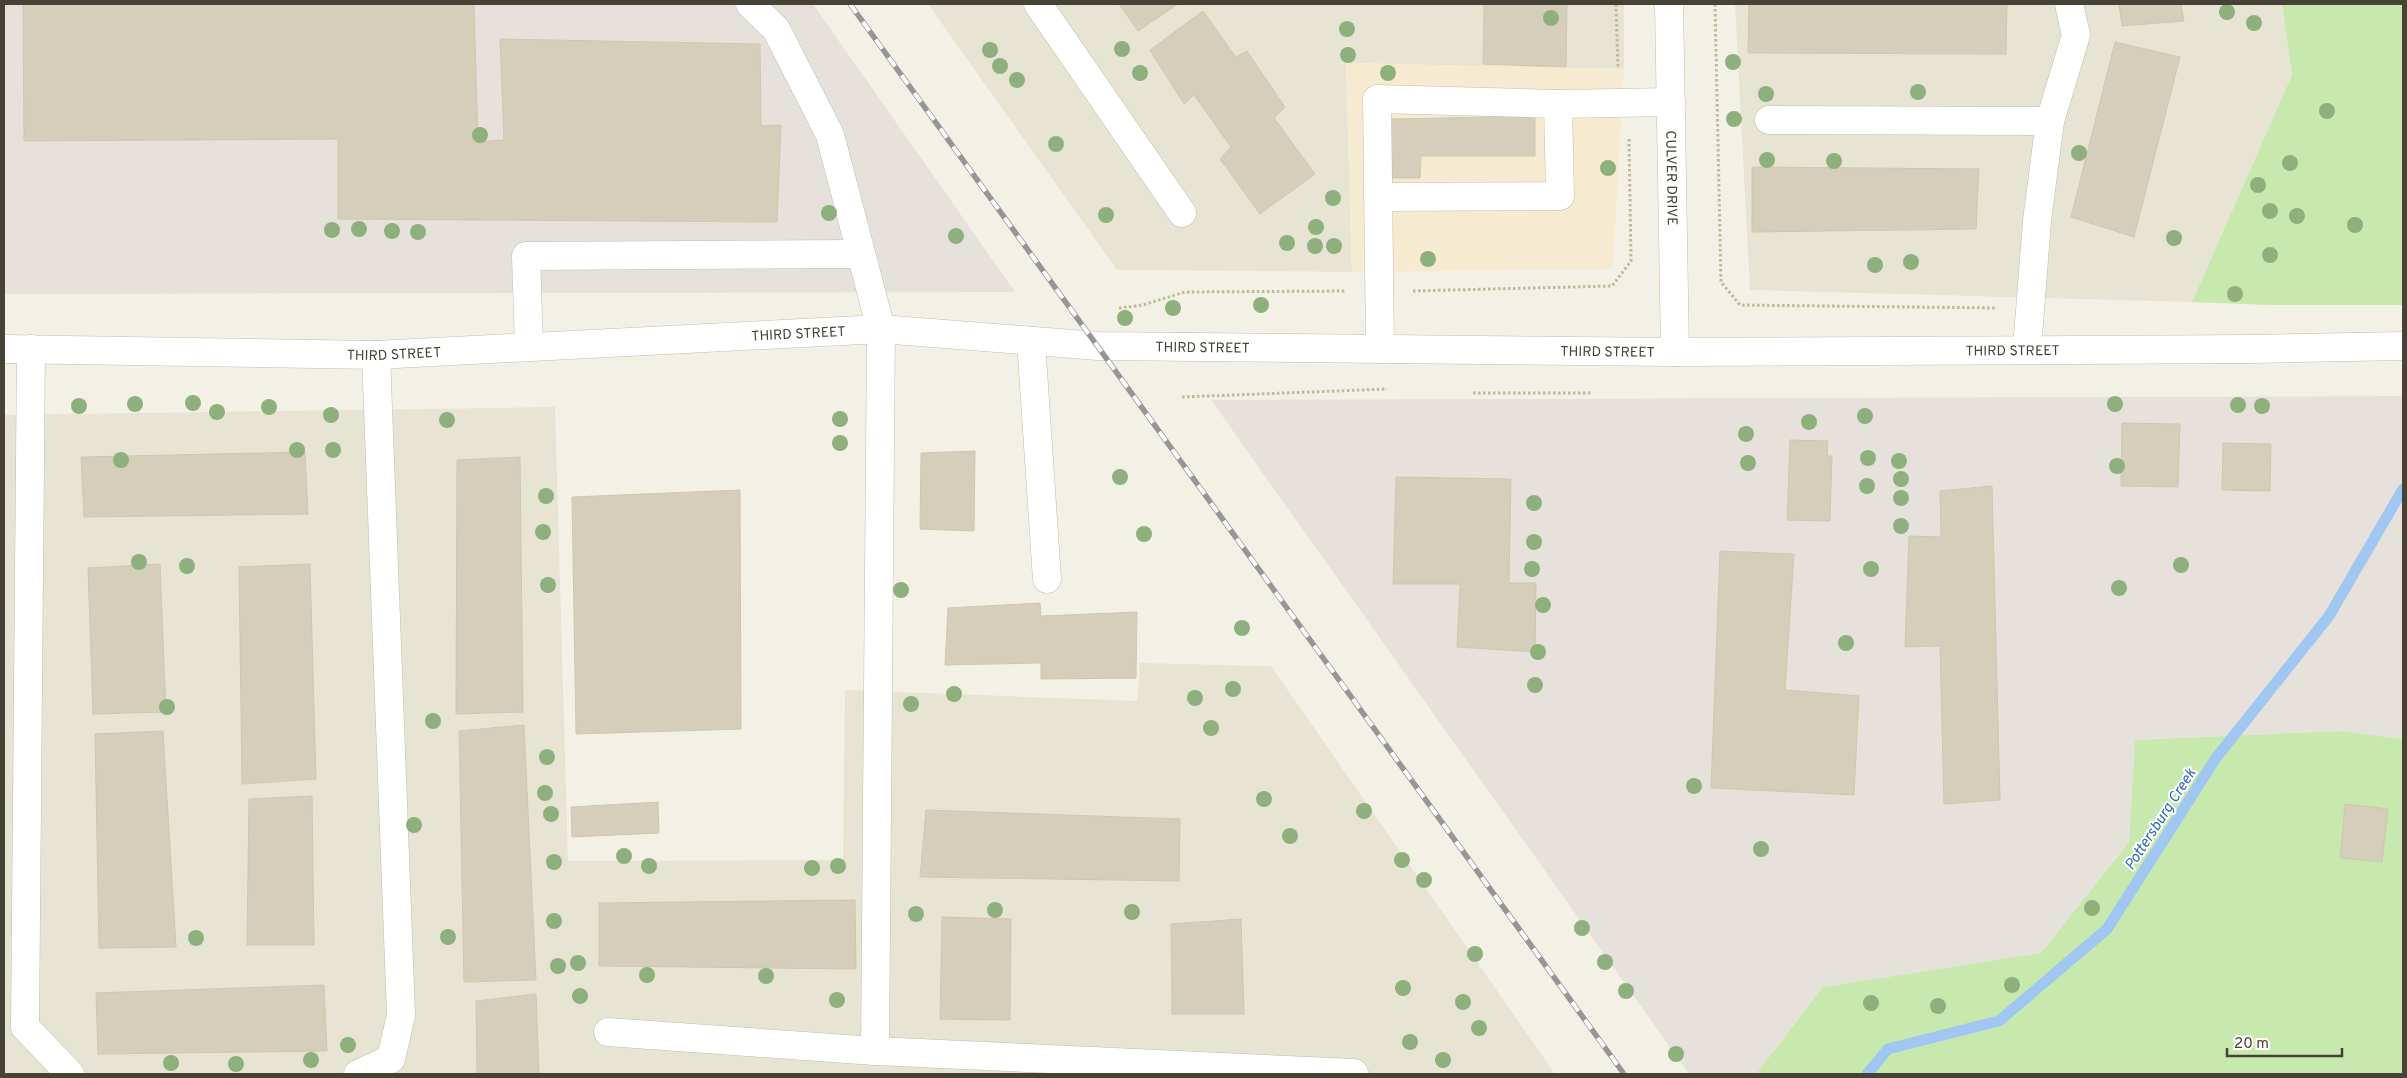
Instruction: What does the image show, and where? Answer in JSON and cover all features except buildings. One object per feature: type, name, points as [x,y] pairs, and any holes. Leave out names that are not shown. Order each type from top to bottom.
[{"type":"street","points":[[750,4],[776,29],[830,135],[880,329],[875,1051]]},
{"type":"street","points":[[1038,4],[1182,213]]},
{"type":"street","name":"CULVER DRIVE","points":[[1669,4],[1676,352]]},
{"type":"street","points":[[2027,349],[2038,221],[2050,122],[2076,35],[2069,4]]},
{"type":"street","points":[[1380,349],[1377,99],[1558,104],[1671,102]]},
{"type":"street","points":[[1378,197],[1560,196],[1558,104]]},
{"type":"street","points":[[1768,120],[2050,122]]},
{"type":"street","points":[[529,347],[526,256],[861,254]]},
{"type":"street","name":"THIRD STREET","points":[[4,349],[376,355],[880,329],[1098,346],[1676,352],[2254,349],[2403,346]]},
{"type":"street","points":[[1031,341],[1047,579]]},
{"type":"street","points":[[31,349],[25,1027],[70,1074]]},
{"type":"street","points":[[358,1074],[391,1059],[401,1015],[376,355]]},
{"type":"street","points":[[608,1032],[875,1051],[1354,1073]]},
{"type":"path","points":[[1616,4],[1618,75]]},
{"type":"path","points":[[1715,4],[1721,282],[1740,305],[1996,308]]},
{"type":"path","points":[[1410,291],[1612,286],[1631,261],[1629,133]]},
{"type":"path","points":[[1119,308],[1143,305],[1185,292],[1346,291]]},
{"type":"path","points":[[1182,397],[1386,388]]},
{"type":"path","points":[[1474,393],[1593,393]]},
{"type":"shaded area","points":[[4,4],[813,4],[1015,292],[4,294]]},
{"type":"shaded area","points":[[928,4],[1624,4],[1624,69],[1346,63],[1352,272],[1117,270]]},
{"type":"shaded area","points":[[1735,4],[2282,4],[2292,75],[2192,302],[1750,290]]},
{"type":"shaded area","points":[[1346,63],[1624,69],[1613,269],[1352,272]]},
{"type":"shaded area","points":[[2403,396],[2403,739],[2339,731],[2135,740],[2129,842],[2041,953],[1823,987],[1756,1074],[1689,1074],[1211,400]]},
{"type":"shaded area","points":[[555,407],[568,861],[843,860],[845,690],[1137,701],[1140,663],[1271,666],[1555,1074],[4,1074],[4,415]]},
{"type":"green space","points":[[2282,4],[2403,4],[2403,305],[2271,305],[2192,302],[2292,75]]},
{"type":"green space","points":[[2339,731],[2403,739],[2403,1074],[1756,1074],[1823,987],[2041,953],[2129,842],[2135,740]]},
{"type":"waterway","name":"Pottersburg Creek","points":[[1867,1074],[1888,1049],[1999,1021],[2107,929],[2216,758],[2329,616],[2403,489]]},
{"type":"railway","points":[[850,4],[1624,1074]]}]
